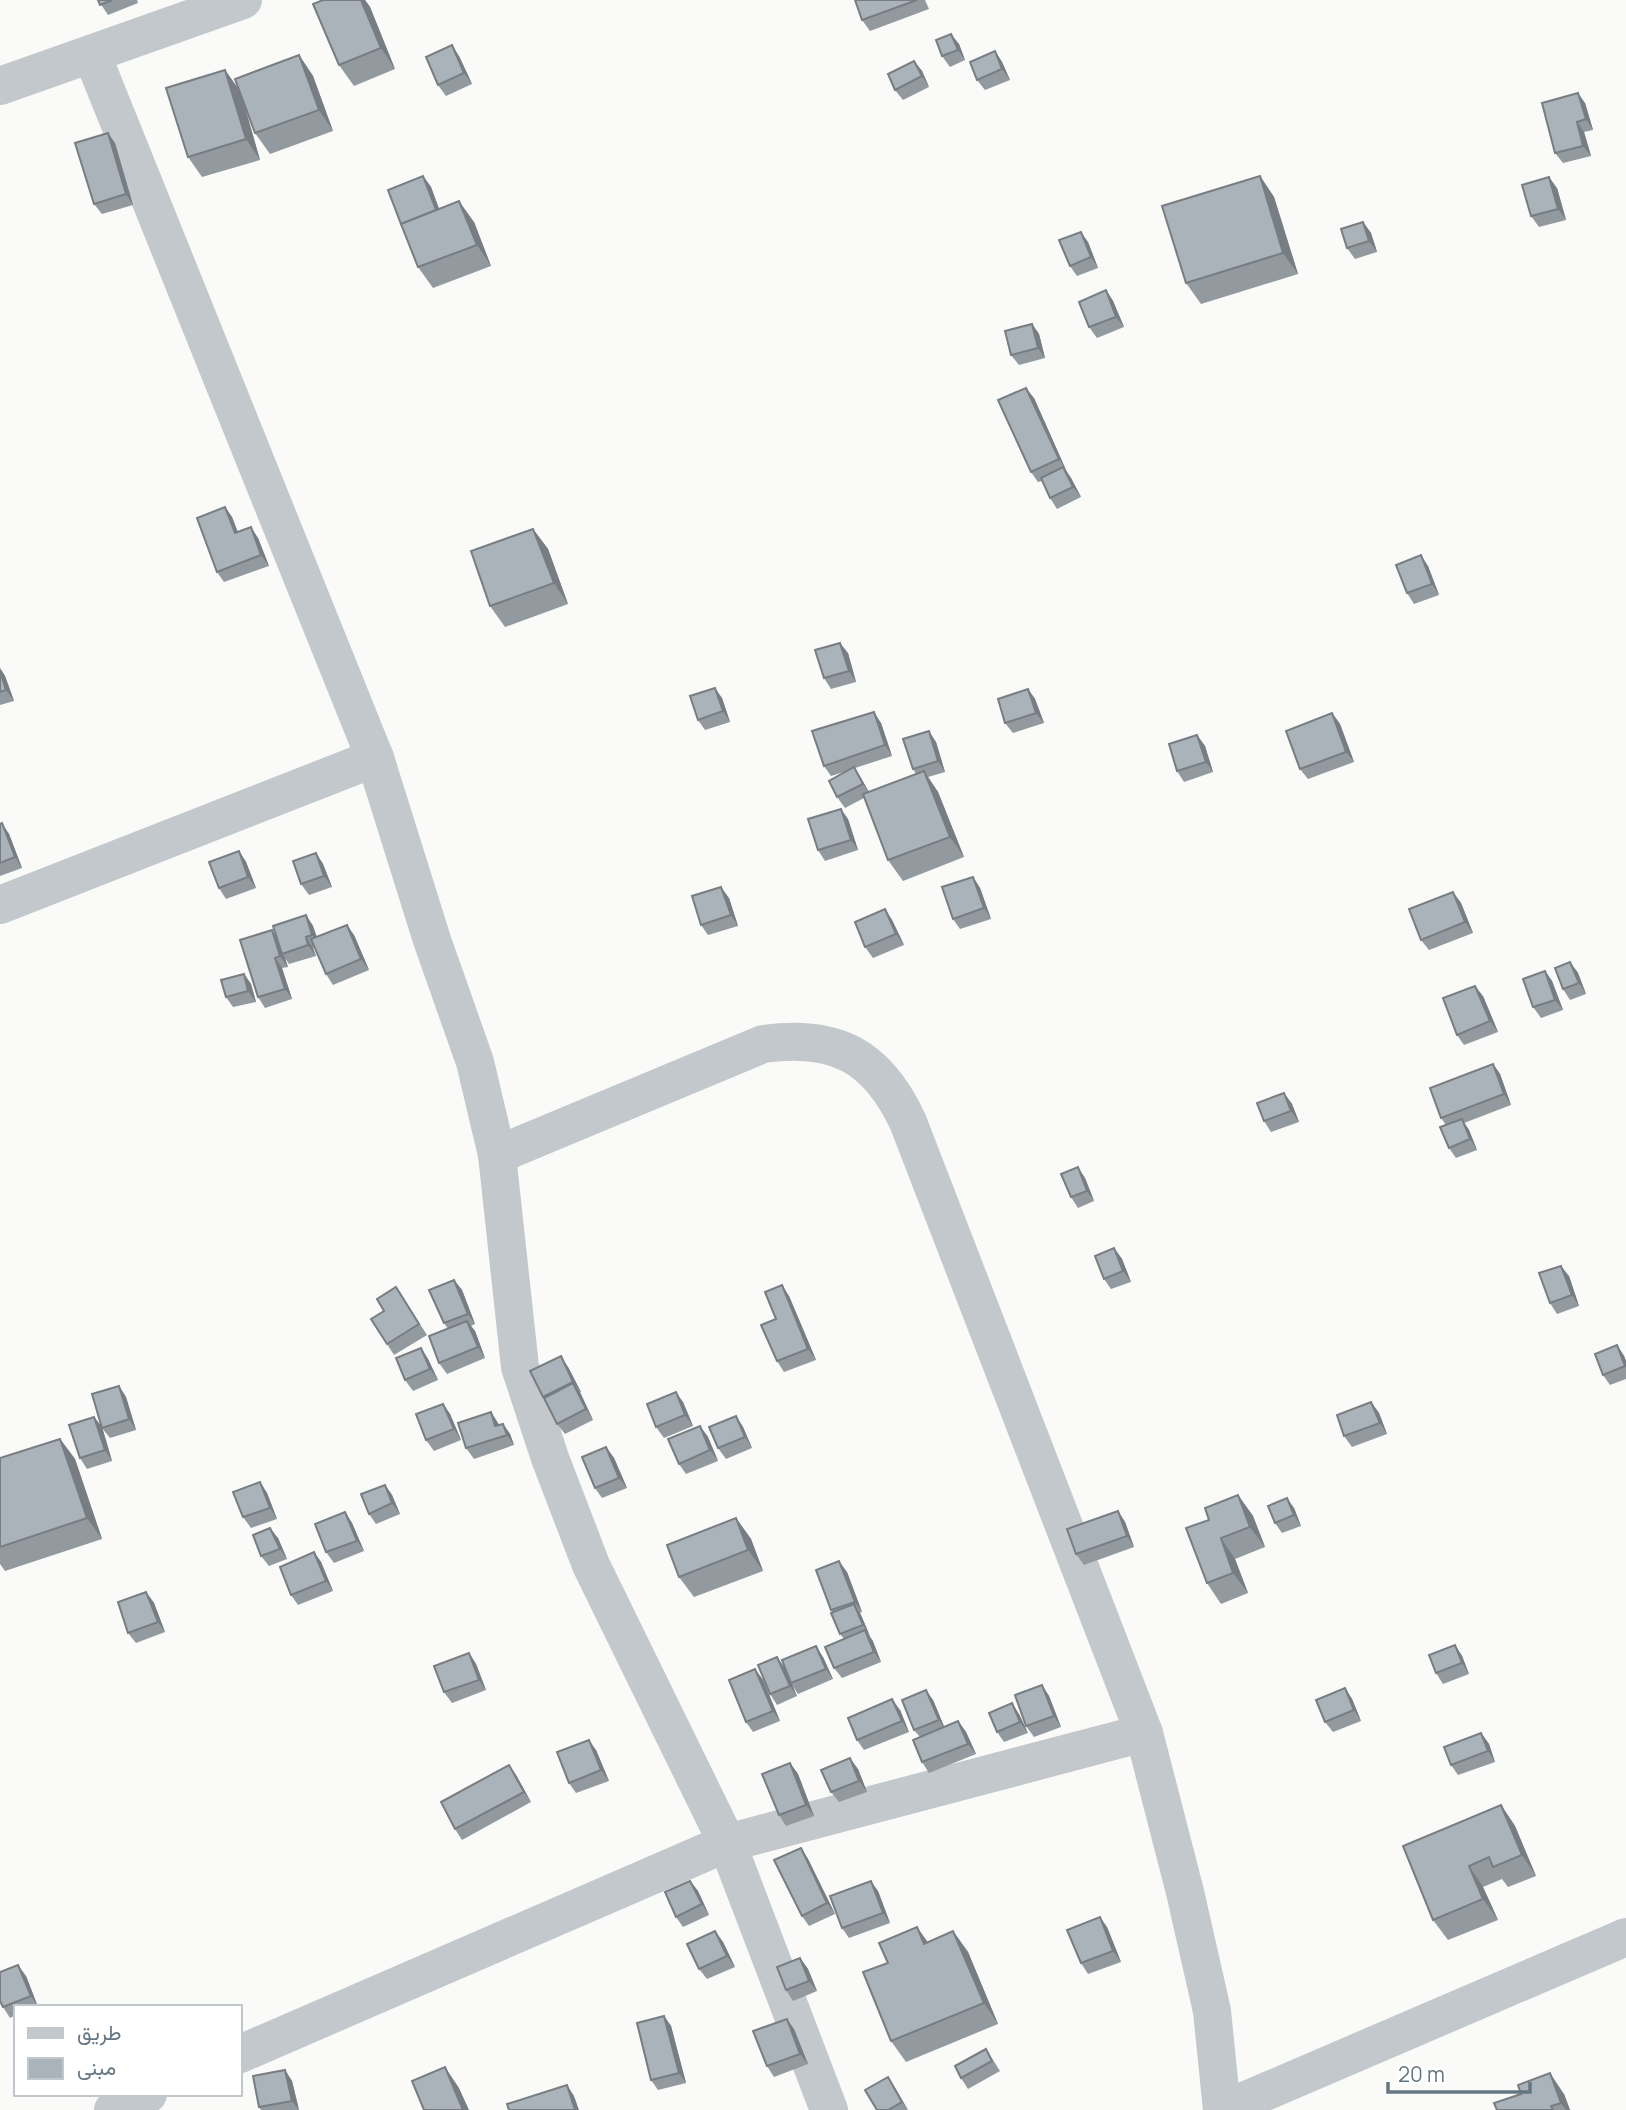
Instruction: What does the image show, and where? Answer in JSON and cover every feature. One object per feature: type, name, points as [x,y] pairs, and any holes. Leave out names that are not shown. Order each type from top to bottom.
[{"type":"street","points":[[0,86],[243,0]]},
{"type":"street","points":[[92,55],[375,758],[432,940],[475,1062],[496,1155],[520,1367],[550,1458],[591,1565],[727,1843],[829,2110]]},
{"type":"street","points":[[0,905],[375,758]]},
{"type":"street","points":[[496,1155],[763,1044],[792,1040],[823,1043],[851,1054],[876,1071],[895,1094],[1144,1733],[1212,2011],[1223,2110],[1626,1937]]},
{"type":"street","points":[[242,2053],[727,1843],[1144,1733]]},
{"type":"street","points":[[113,2110],[144,2096]]},
{"type":"building","points":[[98,0],[112,0],[100,5]]},
{"type":"building","points":[[323,0],[361,0],[381,48],[339,65],[313,4]]},
{"type":"building","points":[[855,0],[917,0],[862,20]]},
{"type":"building","points":[[951,34],[958,50],[942,56],[936,40]]},
{"type":"building","points":[[452,45],[464,73],[438,85],[426,57]]},
{"type":"building","points":[[995,51],[1002,69],[977,80],[970,62]]},
{"type":"building","points":[[299,55],[319,110],[255,133],[235,79]]},
{"type":"building","points":[[914,61],[922,76],[895,90],[888,74]]},
{"type":"building","points":[[225,70],[246,139],[188,157],[166,88]]},
{"type":"building","points":[[1578,93],[1586,119],[1577,122],[1583,146],[1555,153],[1542,103]]},
{"type":"building","points":[[108,133],[126,194],[94,204],[75,143]]},
{"type":"building","points":[[423,176],[436,210],[401,224],[388,190]]},
{"type":"building","points":[[1260,176],[1283,253],[1186,283],[1162,206]]},
{"type":"building","points":[[1549,177],[1558,209],[1531,216],[1522,185]]},
{"type":"building","points":[[459,201],[477,245],[418,267],[401,224]]},
{"type":"building","points":[[1363,222],[1369,241],[1347,248],[1341,229]]},
{"type":"building","points":[[1081,232],[1091,257],[1070,266],[1059,240]]},
{"type":"building","points":[[1106,290],[1116,317],[1089,327],[1079,302]]},
{"type":"building","points":[[1032,324],[1038,348],[1011,355],[1005,331]]},
{"type":"building","points":[[1026,388],[1059,459],[1031,472],[998,400]]},
{"type":"building","points":[[1063,467],[1073,487],[1050,498],[1041,478]]},
{"type":"building","points":[[225,507],[235,533],[251,527],[261,555],[217,572],[197,518]]},
{"type":"building","points":[[533,529],[554,583],[490,606],[471,551]]},
{"type":"building","points":[[1421,555],[1432,584],[1407,593],[1396,565]]},
{"type":"building","points":[[840,643],[849,671],[824,678],[815,650]]},
{"type":"building","points":[[0,671],[6,690],[0,692]]},
{"type":"building","points":[[715,688],[723,711],[698,720],[690,696]]},
{"type":"building","points":[[1028,689],[1036,713],[1005,723],[998,699]]},
{"type":"building","points":[[874,712],[885,745],[824,766],[812,731]]},
{"type":"building","points":[[1332,713],[1346,752],[1300,769],[1286,731]]},
{"type":"building","points":[[929,731],[938,761],[913,769],[903,739]]},
{"type":"building","points":[[1197,735],[1206,762],[1177,771],[1169,744]]},
{"type":"building","points":[[854,767],[863,784],[837,797],[829,781]]},
{"type":"building","points":[[924,771],[950,837],[888,860],[863,794]]},
{"type":"building","points":[[841,809],[851,840],[818,850],[808,819]]},
{"type":"building","points":[[2,823],[15,857],[0,863],[0,824]]},
{"type":"building","points":[[239,851],[248,877],[219,888],[209,862]]},
{"type":"building","points":[[316,853],[324,876],[301,884],[293,861]]},
{"type":"building","points":[[973,877],[984,908],[953,919],[942,887]]},
{"type":"building","points":[[721,887],[731,915],[701,925],[692,896]]},
{"type":"building","points":[[1453,892],[1465,922],[1421,940],[1409,909]]},
{"type":"building","points":[[885,909],[896,934],[865,947],[855,922]]},
{"type":"building","points":[[306,915],[312,935],[306,937],[308,945],[282,954],[273,926]]},
{"type":"building","points":[[347,925],[361,959],[326,974],[311,939]]},
{"type":"building","points":[[272,930],[280,956],[275,958],[285,989],[258,997],[240,940]]},
{"type":"building","points":[[1570,962],[1579,983],[1563,989],[1555,968]]},
{"type":"building","points":[[1545,971],[1555,1000],[1533,1007],[1523,979]]},
{"type":"building","points":[[244,974],[248,991],[226,997],[221,980]]},
{"type":"building","points":[[1475,986],[1490,1021],[1457,1035],[1443,998]]},
{"type":"building","points":[[1493,1064],[1504,1094],[1441,1118],[1430,1088]]},
{"type":"building","points":[[1284,1093],[1291,1111],[1264,1121],[1257,1103]]},
{"type":"building","points":[[1462,1119],[1470,1139],[1449,1148],[1440,1127]]},
{"type":"building","points":[[1078,1167],[1087,1191],[1071,1197],[1061,1174]]},
{"type":"building","points":[[1114,1248],[1123,1271],[1104,1279],[1095,1256]]},
{"type":"building","points":[[1561,1266],[1572,1295],[1550,1303],[1539,1273]]},
{"type":"building","points":[[454,1280],[468,1314],[444,1323],[429,1290]]},
{"type":"building","points":[[782,1285],[808,1349],[777,1361],[761,1325],[776,1319],[765,1292]]},
{"type":"building","points":[[396,1287],[419,1324],[387,1344],[371,1319],[384,1311],[377,1299]]},
{"type":"building","points":[[467,1321],[478,1347],[439,1363],[429,1336]]},
{"type":"building","points":[[1617,1345],[1625,1366],[1603,1375],[1595,1354]]},
{"type":"building","points":[[421,1348],[430,1369],[405,1380],[396,1358]]},
{"type":"building","points":[[561,1356],[573,1382],[543,1397],[530,1371]]},
{"type":"building","points":[[573,1383],[586,1409],[557,1424],[544,1398]]},
{"type":"building","points":[[119,1386],[129,1419],[102,1428],[92,1394]]},
{"type":"building","points":[[676,1392],[685,1415],[656,1427],[647,1404]]},
{"type":"building","points":[[1371,1402],[1380,1423],[1344,1436],[1337,1415]]},
{"type":"building","points":[[443,1404],[454,1429],[426,1440],[416,1414]]},
{"type":"building","points":[[491,1412],[495,1426],[503,1424],[507,1435],[466,1448],[458,1423]]},
{"type":"building","points":[[736,1416],[745,1437],[718,1448],[709,1427]]},
{"type":"building","points":[[94,1417],[105,1450],[80,1458],[69,1425]]},
{"type":"building","points":[[700,1426],[710,1450],[679,1464],[668,1439]]},
{"type":"building","points":[[60,1439],[87,1518],[0,1547],[0,1458]]},
{"type":"building","points":[[606,1447],[619,1478],[595,1488],[582,1457]]},
{"type":"building","points":[[260,1482],[270,1508],[243,1517],[233,1492]]},
{"type":"building","points":[[385,1485],[392,1503],[369,1514],[361,1494]]},
{"type":"building","points":[[1238,1495],[1250,1527],[1221,1538],[1233,1573],[1207,1583],[1186,1528],[1209,1520],[1205,1508]]},
{"type":"building","points":[[1287,1498],[1294,1515],[1275,1523],[1268,1506]]},
{"type":"building","points":[[1118,1511],[1127,1536],[1076,1554],[1067,1529]]},
{"type":"building","points":[[345,1512],[357,1541],[326,1552],[315,1524]]},
{"type":"building","points":[[736,1518],[748,1550],[679,1577],[667,1545]]},
{"type":"building","points":[[270,1528],[280,1549],[261,1556],[253,1535]]},
{"type":"building","points":[[314,1552],[326,1581],[291,1595],[280,1567]]},
{"type":"building","points":[[839,1561],[855,1602],[831,1610],[816,1570]]},
{"type":"building","points":[[146,1592],[158,1622],[128,1633],[118,1602]]},
{"type":"building","points":[[854,1604],[863,1625],[840,1634],[831,1613]]},
{"type":"building","points":[[865,1630],[874,1652],[834,1668],[825,1647]]},
{"type":"building","points":[[1455,1645],[1462,1663],[1436,1673],[1429,1655]]},
{"type":"building","points":[[816,1646],[826,1669],[791,1683],[782,1660]]},
{"type":"building","points":[[469,1653],[479,1680],[444,1692],[434,1666]]},
{"type":"building","points":[[777,1657],[790,1686],[770,1694],[758,1665]]},
{"type":"building","points":[[755,1669],[773,1711],[746,1722],[729,1680]]},
{"type":"building","points":[[1042,1685],[1054,1716],[1026,1726],[1015,1695]]},
{"type":"building","points":[[1345,1688],[1354,1710],[1325,1722],[1316,1700]]},
{"type":"building","points":[[926,1690],[939,1720],[914,1730],[902,1700]]},
{"type":"building","points":[[892,1699],[902,1721],[857,1740],[848,1718]]},
{"type":"building","points":[[1012,1703],[1020,1722],[997,1732],[989,1713]]},
{"type":"building","points":[[958,1721],[968,1744],[922,1762],[913,1740]]},
{"type":"building","points":[[1481,1733],[1488,1751],[1451,1765],[1444,1747]]},
{"type":"building","points":[[589,1740],[601,1770],[569,1783],[557,1752]]},
{"type":"building","points":[[850,1758],[859,1781],[831,1792],[821,1770]]},
{"type":"building","points":[[790,1763],[806,1805],[779,1815],[762,1774]]},
{"type":"building","points":[[509,1765],[524,1792],[455,1829],[441,1802]]},
{"type":"building","points":[[1501,1805],[1522,1855],[1493,1867],[1489,1857],[1469,1866],[1483,1899],[1433,1920],[1403,1846]]},
{"type":"building","points":[[801,1848],[827,1903],[802,1916],[774,1860]]},
{"type":"building","points":[[690,1881],[702,1904],[676,1917],[665,1892]]},
{"type":"building","points":[[871,1881],[883,1913],[842,1928],[830,1896]]},
{"type":"building","points":[[1100,1917],[1113,1951],[1081,1963],[1067,1930]]},
{"type":"building","points":[[917,1927],[924,1944],[953,1931],[984,2003],[891,2041],[863,1972],[888,1963],[879,1943]]},
{"type":"building","points":[[715,1931],[727,1956],[699,1969],[687,1944]]},
{"type":"building","points":[[800,1958],[809,1981],[786,1990],[777,1967]]},
{"type":"building","points":[[18,1965],[31,1996],[3,2007],[0,2001],[0,1972]]},
{"type":"building","points":[[664,2016],[679,2073],[651,2080],[637,2023]]},
{"type":"building","points":[[787,2019],[800,2054],[767,2066],[753,2031]]},
{"type":"building","points":[[986,2049],[992,2061],[961,2078],[955,2066]]},
{"type":"building","points":[[445,2067],[463,2110],[424,2110],[412,2081]]},
{"type":"building","points":[[285,2070],[292,2101],[259,2107],[253,2076]]},
{"type":"building","points":[[1550,2073],[1561,2103],[1551,2106],[1553,2110],[1497,2110],[1494,2103],[1521,2094],[1518,2085]]},
{"type":"building","points":[[888,2077],[902,2102],[888,2110],[877,2110],[865,2090]]},
{"type":"building","points":[[567,2085],[575,2110],[509,2110],[507,2104]]}]
